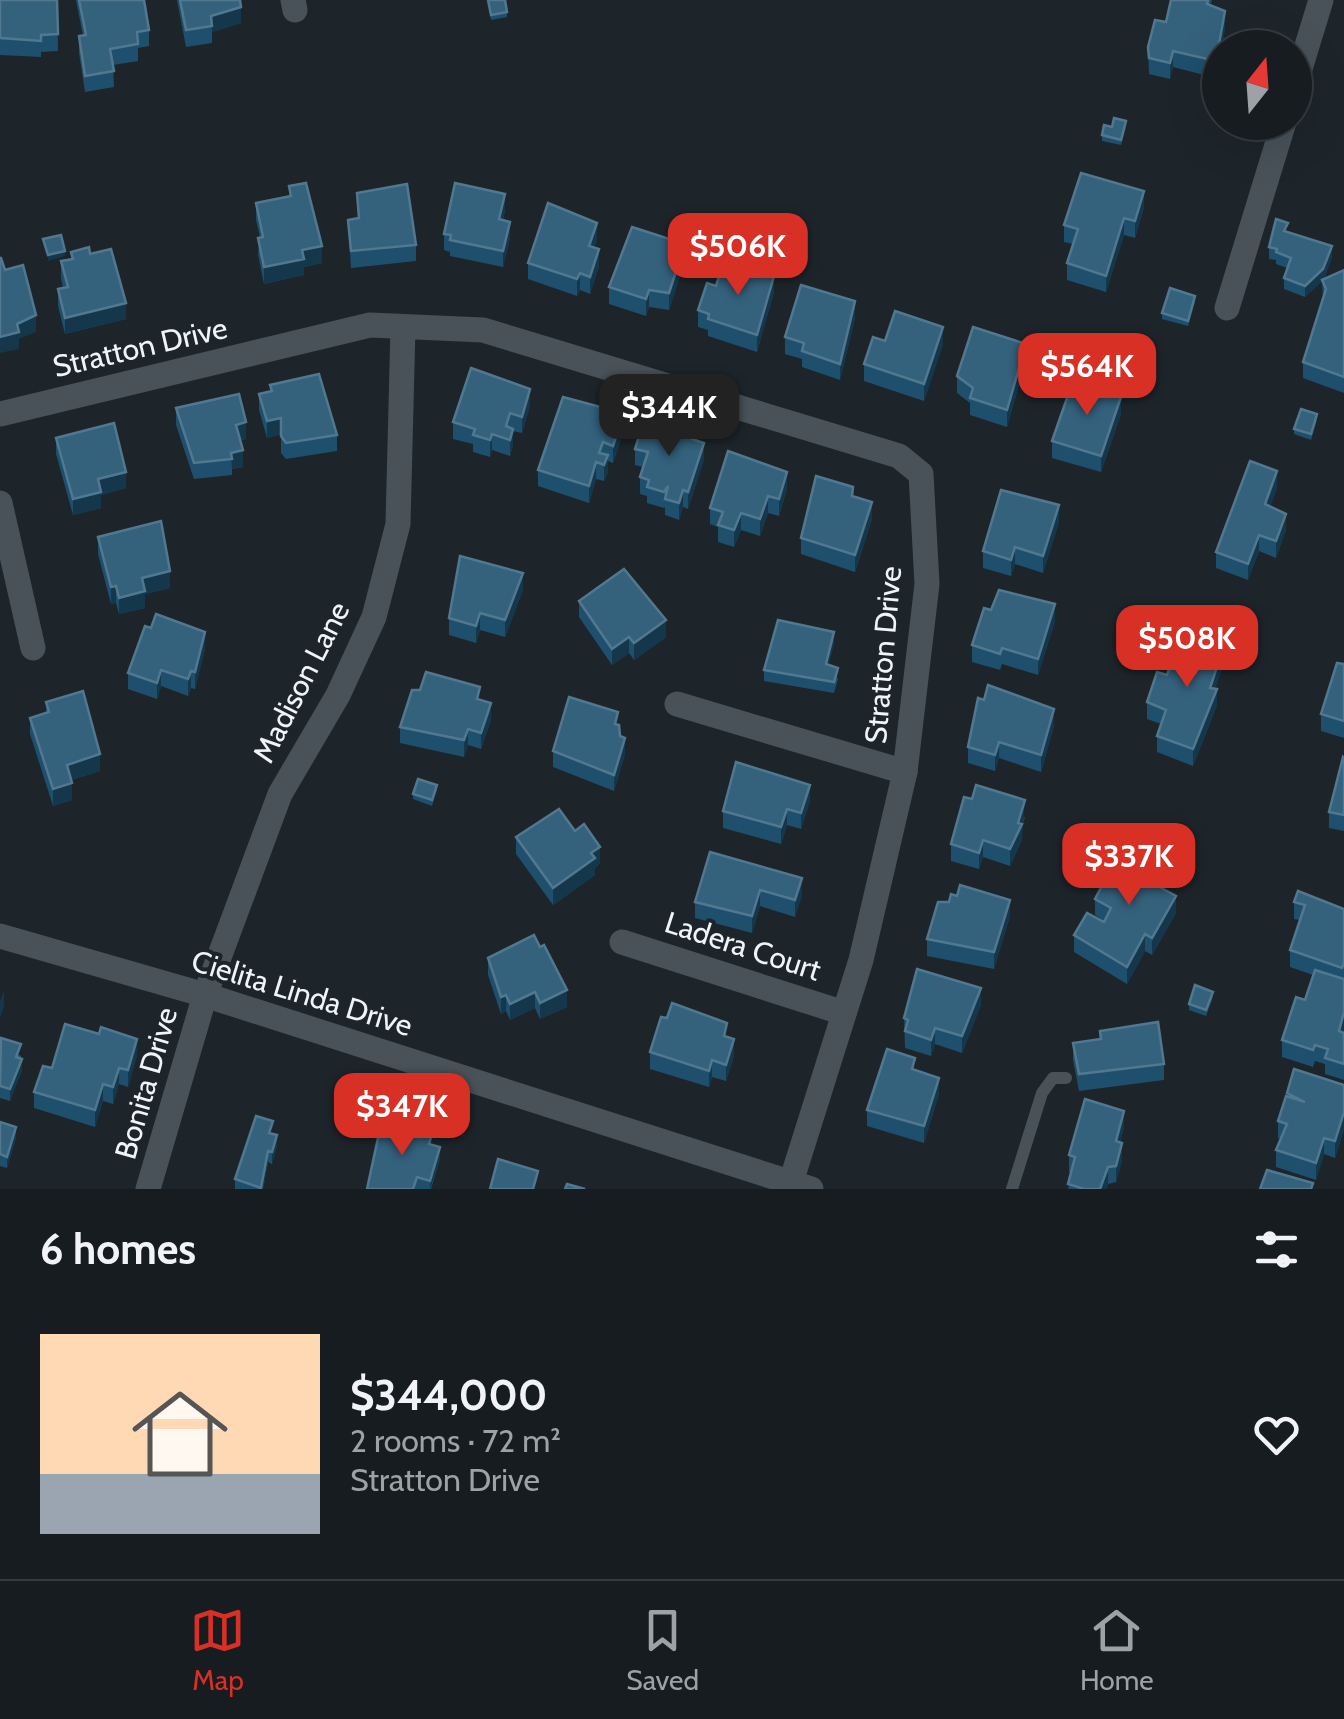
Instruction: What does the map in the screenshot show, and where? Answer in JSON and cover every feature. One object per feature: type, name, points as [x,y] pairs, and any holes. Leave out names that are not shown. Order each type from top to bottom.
[{"type":"street","points":[[1312,30],[1321,0]]},
{"type":"street","points":[[1227,308],[1278,140]]},
{"type":"street","name":"Stratton Drive","points":[[0,414],[370,325],[483,330],[899,456],[921,474],[927,584],[904,772],[801,1186]]},
{"type":"street","name":"Madison Lane","points":[[205,995],[280,794],[338,694],[374,617],[398,524],[403,327]]},
{"type":"street","points":[[0,503],[33,648]]},
{"type":"street","points":[[677,704],[904,772]]},
{"type":"street","name":"Cielita Linda Drive","points":[[0,936],[205,995],[801,1186]]},
{"type":"street","name":"Ladera Court","points":[[622,942],[844,1012]]},
{"type":"street","name":"Bonita Drive","points":[[148,1189],[205,995]]},
{"type":"lane","points":[[1012,1189],[1042,1093],[1053,1078],[1066,1078]]},
{"type":"building","points":[[0,0],[57,0],[58,34],[41,35],[41,41],[0,38]]},
{"type":"building","points":[[79,0],[144,0],[149,30],[137,32],[138,44],[110,49],[114,71],[85,76],[79,36],[86,35]]},
{"type":"building","points":[[180,0],[240,0],[241,7],[211,16],[212,26],[186,30]]},
{"type":"building","points":[[488,0],[505,0],[507,12],[491,15]]},
{"type":"building","points":[[1171,0],[1208,0],[1207,4],[1225,11],[1222,30],[1202,30],[1202,58],[1173,51],[1170,63],[1149,58],[1155,20],[1166,22]]},
{"type":"building","points":[[1114,118],[1126,121],[1121,140],[1102,135],[1104,125],[1112,127]]},
{"type":"building","points":[[1081,173],[1144,191],[1135,221],[1124,218],[1106,276],[1067,263],[1078,229],[1064,225]]},
{"type":"building","points":[[306,183],[322,246],[302,250],[304,259],[264,267],[256,203],[291,196],[289,186]]},
{"type":"building","points":[[455,183],[505,194],[499,219],[510,222],[503,251],[450,240],[451,235],[444,234]]},
{"type":"building","points":[[407,184],[416,245],[351,251],[348,220],[359,218],[357,193]]},
{"type":"building","points":[[548,203],[597,223],[589,246],[599,249],[590,277],[580,273],[577,279],[528,263]]},
{"type":"building","points":[[1276,219],[1288,223],[1284,231],[1332,246],[1323,269],[1305,286],[1284,278],[1291,258],[1269,247]]},
{"type":"building","points":[[632,227],[685,244],[669,293],[649,290],[646,299],[609,287]]},
{"type":"building","points":[[61,235],[65,251],[48,255],[43,239]]},
{"type":"building","points":[[89,247],[90,254],[111,249],[126,303],[65,318],[58,289],[68,287],[61,261],[73,259],[71,252]]},
{"type":"building","points":[[0,258],[5,270],[23,265],[36,315],[17,324],[19,332],[0,337]]},
{"type":"building","points":[[723,264],[774,276],[757,335],[708,319],[709,314],[698,310],[707,283],[716,286]]},
{"type":"building","points":[[1344,270],[1344,377],[1303,362],[1326,289],[1322,280]]},
{"type":"building","points":[[801,285],[855,301],[840,364],[802,351],[804,343],[785,337]]},
{"type":"building","points":[[1170,288],[1195,296],[1188,321],[1162,313]]},
{"type":"building","points":[[895,311],[943,327],[924,384],[864,364],[873,337],[885,341]]},
{"type":"building","points":[[973,327],[1026,344],[1007,410],[970,398],[973,388],[957,376]]},
{"type":"building","points":[[1050,350],[1064,354],[1057,375],[1044,371]]},
{"type":"building","points":[[471,368],[530,389],[522,417],[510,413],[506,426],[513,429],[510,440],[492,434],[490,440],[473,435],[475,429],[453,422]]},
{"type":"building","points":[[319,374],[337,435],[286,443],[281,436],[281,418],[267,421],[259,394],[272,391],[270,385]]},
{"type":"building","points":[[1074,378],[1121,397],[1101,456],[1052,441]]},
{"type":"building","points":[[239,394],[246,422],[236,425],[243,450],[231,453],[232,459],[194,463],[176,408]]},
{"type":"building","points":[[563,397],[612,410],[610,415],[622,419],[613,446],[603,442],[599,453],[608,455],[604,465],[596,462],[589,486],[538,470]]},
{"type":"building","points":[[1301,409],[1317,414],[1311,434],[1294,429]]},
{"type":"building","points":[[644,420],[693,435],[692,439],[704,443],[688,492],[683,490],[679,503],[665,499],[668,486],[664,492],[647,487],[649,480],[640,477],[648,452],[635,449]]},
{"type":"building","points":[[114,423],[126,472],[98,479],[101,492],[73,499],[56,438]]},
{"type":"building","points":[[728,451],[787,472],[779,499],[768,496],[760,519],[741,513],[734,530],[718,525],[723,512],[710,508]]},
{"type":"building","points":[[1250,461],[1277,471],[1265,504],[1286,514],[1276,541],[1259,535],[1248,564],[1216,552]]},
{"type":"building","points":[[816,476],[853,487],[852,496],[872,502],[855,555],[801,538]]},
{"type":"building","points":[[1001,490],[1059,505],[1043,556],[1015,547],[1011,560],[983,551]]},
{"type":"building","points":[[161,521],[170,571],[142,578],[145,591],[119,598],[116,586],[111,587],[98,537]]},
{"type":"building","points":[[460,556],[523,573],[505,620],[480,613],[476,626],[449,618]]},
{"type":"building","points":[[624,569],[666,620],[634,643],[629,637],[612,649],[579,601]]},
{"type":"building","points":[[999,590],[1055,604],[1038,659],[1002,648],[1000,654],[972,645],[984,608],[991,610]]},
{"type":"building","points":[[156,614],[205,632],[195,672],[191,671],[188,679],[161,670],[157,683],[128,673],[145,626],[151,628]]},
{"type":"building","points":[[778,620],[834,632],[826,664],[838,668],[834,682],[764,670]]},
{"type":"building","points":[[1182,632],[1224,646],[1210,688],[1217,689],[1193,749],[1157,736],[1166,710],[1147,702],[1157,672],[1167,675]]},
{"type":"building","points":[[1337,663],[1344,664],[1344,721],[1321,714]]},
{"type":"building","points":[[426,672],[480,687],[477,699],[491,703],[481,733],[468,729],[464,740],[400,727],[412,690],[420,690]]},
{"type":"building","points":[[988,685],[1054,709],[1041,755],[999,742],[995,755],[968,747],[978,698],[984,700]]},
{"type":"building","points":[[83,691],[100,754],[67,765],[72,783],[53,789],[30,718],[49,712],[46,702]]},
{"type":"building","points":[[569,697],[618,712],[615,724],[625,738],[614,775],[553,751]]},
{"type":"building","points":[[1344,758],[1344,815],[1329,812]]},
{"type":"building","points":[[736,762],[810,785],[801,813],[787,809],[781,827],[723,811]]},
{"type":"building","points":[[418,779],[437,785],[432,800],[413,794]]},
{"type":"building","points":[[976,785],[1025,800],[1018,823],[1022,824],[1010,849],[983,840],[979,853],[951,844],[964,797],[972,799]]},
{"type":"building","points":[[559,809],[575,831],[584,824],[600,847],[591,853],[595,858],[553,888],[516,837]]},
{"type":"building","points":[[1140,845],[1169,862],[1156,885],[1176,896],[1152,938],[1145,934],[1127,967],[1074,935],[1087,913],[1104,922],[1111,908],[1095,899],[1113,865],[1125,872]]},
{"type":"building","points":[[710,852],[802,878],[795,900],[760,890],[752,916],[695,902]]},
{"type":"building","points":[[960,885],[1010,900],[994,952],[927,939],[938,902],[949,902],[951,894],[957,896]]},
{"type":"building","points":[[1298,891],[1344,909],[1342,968],[1290,950],[1305,905],[1294,902]]},
{"type":"building","points":[[534,935],[540,947],[544,945],[567,990],[540,1003],[535,992],[510,1004],[506,995],[501,997],[488,958]]},
{"type":"building","points":[[917,969],[981,988],[962,1036],[935,1028],[931,1040],[905,1031],[908,1020],[904,1018]]},
{"type":"building","points":[[1315,970],[1344,979],[1344,1012],[1339,1031],[1344,1033],[1344,1064],[1325,1058],[1328,1049],[1315,1045],[1313,1050],[1282,1040],[1296,997],[1305,1000]]},
{"type":"building","points":[[1195,985],[1213,992],[1206,1010],[1189,1004]]},
{"type":"building","points":[[672,1003],[727,1023],[724,1036],[734,1039],[726,1065],[712,1060],[709,1071],[650,1052],[661,1017],[667,1018]]},
{"type":"building","points":[[1158,1022],[1164,1064],[1079,1074],[1073,1043],[1101,1039],[1100,1031]]},
{"type":"building","points":[[65,1024],[99,1034],[101,1027],[137,1039],[128,1070],[119,1068],[113,1087],[103,1084],[95,1110],[34,1092],[43,1066],[52,1068]]},
{"type":"building","points":[[1,1038],[21,1044],[16,1057],[22,1059],[10,1089],[0,1086]]},
{"type":"building","points":[[887,1049],[915,1058],[912,1069],[939,1078],[924,1126],[867,1110]]},
{"type":"building","points":[[1294,1069],[1344,1085],[1344,1112],[1335,1141],[1324,1138],[1316,1163],[1276,1150],[1287,1124],[1278,1121],[1286,1096],[1305,1102],[1287,1093]]},
{"type":"building","points":[[1085,1099],[1124,1111],[1116,1141],[1122,1143],[1116,1166],[1108,1167],[1100,1189],[1068,1184],[1075,1157],[1069,1155]]},
{"type":"building","points":[[256,1116],[273,1121],[269,1133],[277,1135],[272,1152],[268,1151],[261,1188],[235,1179]]},
{"type":"building","points":[[0,1122],[16,1127],[7,1157],[0,1154]]},
{"type":"building","points":[[381,1124],[432,1134],[429,1144],[440,1147],[430,1181],[417,1177],[413,1189],[367,1189]]},
{"type":"building","points":[[498,1159],[538,1171],[533,1189],[490,1189]]},
{"type":"building","points":[[1267,1170],[1313,1183],[1311,1189],[1260,1189]]}]
